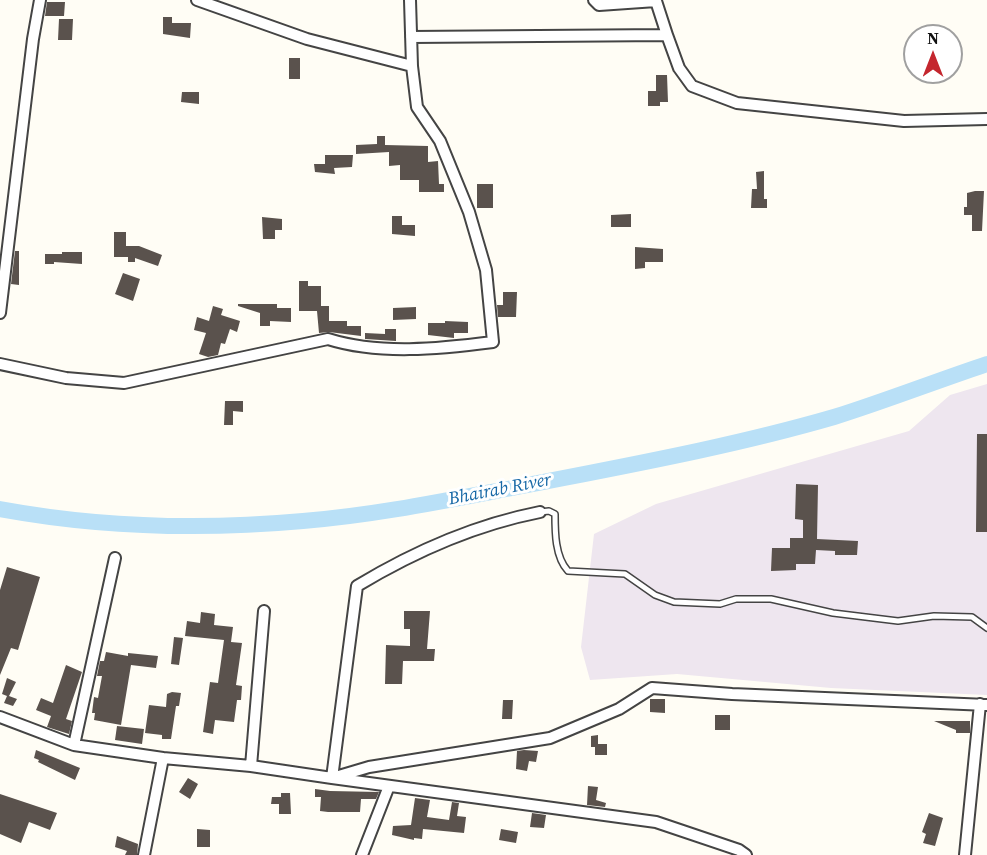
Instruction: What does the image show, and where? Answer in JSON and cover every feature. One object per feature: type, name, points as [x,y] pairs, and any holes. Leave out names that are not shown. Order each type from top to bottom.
[{"type":"street","points":[[0,312],[33,39],[40,0]]},
{"type":"street","points":[[198,0],[308,39],[412,66]]},
{"type":"street","points":[[0,364],[66,378],[124,383],[327,339],[357,348],[450,348],[492,342],[486,270],[470,212],[440,141],[417,107],[412,66],[410,0]]},
{"type":"street","points":[[594,0],[599,6],[656,1],[678,68],[692,86],[737,104],[904,121],[987,119]]},
{"type":"street","points":[[411,37],[667,35]]},
{"type":"street","points":[[332,778],[357,586],[401,560],[446,539],[504,519],[540,512]]},
{"type":"street","points":[[74,745],[115,558]]},
{"type":"street","points":[[251,766],[264,611]]},
{"type":"street","points":[[332,778],[369,767],[550,738],[619,709],[652,688],[732,694],[984,704],[965,855]]},
{"type":"street","points":[[0,717],[74,745],[163,758],[251,766],[656,822],[739,850],[746,855]]},
{"type":"street","points":[[144,855],[163,758]]},
{"type":"street","points":[[362,855],[390,786]]},
{"type":"lane","points":[[540,512],[549,511],[555,514],[555,533],[562,565],[568,571],[625,574],[655,595],[674,602],[720,604],[736,599],[771,599],[833,613],[898,621],[934,616],[972,617],[987,628]]},
{"type":"shaded area","points":[[987,384],[987,695],[831,688],[677,674],[590,680],[581,647],[594,534],[656,504],[909,431],[950,395]]},
{"type":"building","points":[[47,2],[65,2],[64,16],[45,16]]},
{"type":"building","points":[[163,17],[172,17],[172,23],[191,23],[190,38],[163,34]]},
{"type":"building","points":[[59,19],[73,19],[72,40],[58,40]]},
{"type":"building","points":[[289,58],[300,58],[300,79],[289,79]]},
{"type":"building","points":[[656,75],[667,75],[668,102],[660,102],[660,106],[648,106],[648,91],[656,91]]},
{"type":"building","points":[[182,92],[199,92],[199,104],[181,102]]},
{"type":"building","points":[[377,136],[385,136],[385,145],[428,146],[428,162],[438,161],[439,184],[444,184],[444,192],[419,192],[419,180],[400,180],[400,165],[389,166],[389,152],[356,154],[356,145],[377,144]]},
{"type":"building","points":[[325,155],[353,155],[352,167],[334,168],[335,174],[315,172],[314,164],[325,164]]},
{"type":"building","points":[[764,171],[764,199],[767,199],[767,208],[751,208],[752,189],[757,189],[756,172]]},
{"type":"building","points":[[477,184],[493,184],[493,208],[477,208]]},
{"type":"building","points":[[984,191],[982,231],[972,231],[972,215],[964,215],[964,207],[967,207],[967,193]]},
{"type":"building","points":[[631,214],[631,227],[611,227],[611,215]]},
{"type":"building","points":[[392,216],[402,216],[402,225],[415,225],[415,236],[392,234]]},
{"type":"building","points":[[262,217],[282,219],[282,230],[275,230],[275,239],[263,239]]},
{"type":"building","points":[[114,232],[126,232],[126,246],[139,246],[162,255],[158,266],[135,258],[135,262],[128,262],[128,257],[114,257]]},
{"type":"building","points":[[635,247],[663,249],[663,262],[645,262],[645,268],[635,269]]},
{"type":"building","points":[[15,251],[19,251],[19,285],[11,284]]},
{"type":"building","points":[[62,252],[82,252],[82,264],[54,262],[54,264],[45,264],[45,254],[62,254]]},
{"type":"building","points":[[123,273],[140,279],[133,301],[115,294]]},
{"type":"building","points":[[299,281],[308,281],[308,286],[321,286],[321,306],[329,306],[329,321],[347,321],[347,326],[361,326],[361,336],[319,333],[317,311],[299,311]]},
{"type":"building","points":[[503,292],[517,292],[516,317],[498,317],[497,305],[503,305]]},
{"type":"building","points":[[238,304],[277,304],[277,308],[291,308],[291,322],[270,321],[270,326],[260,326],[260,313],[238,306]]},
{"type":"building","points":[[213,306],[223,309],[221,315],[240,321],[237,332],[230,329],[225,344],[221,343],[218,355],[208,357],[199,354],[206,333],[194,330],[197,317],[209,321]]},
{"type":"building","points":[[416,307],[416,319],[393,320],[393,308]]},
{"type":"building","points":[[445,321],[468,322],[468,333],[454,333],[454,338],[428,335],[428,323],[445,323]]},
{"type":"building","points":[[385,329],[396,329],[396,341],[365,339],[365,333],[385,334]]},
{"type":"building","points":[[225,401],[243,401],[243,412],[233,411],[233,425],[224,425]]},
{"type":"building","points":[[977,434],[987,434],[987,532],[976,532]]},
{"type":"building","points":[[796,484],[818,485],[817,539],[858,541],[857,555],[835,555],[835,551],[816,550],[815,564],[796,564],[796,570],[771,571],[772,548],[790,548],[790,538],[803,538],[803,520],[795,519]]},
{"type":"building","points":[[7,567],[40,577],[18,650],[11,648],[0,675],[0,590]]},
{"type":"building","points":[[404,611],[430,611],[427,649],[435,649],[434,661],[403,661],[402,684],[385,684],[386,645],[410,646],[410,629],[404,629]]},
{"type":"building","points":[[201,612],[215,614],[214,625],[233,627],[231,642],[242,643],[236,685],[242,686],[241,700],[237,700],[234,722],[215,720],[213,734],[203,732],[210,682],[218,683],[224,640],[185,636],[187,621],[200,623]]},
{"type":"building","points":[[174,637],[183,638],[179,665],[171,664]]},
{"type":"building","points":[[106,652],[128,656],[128,653],[158,656],[156,668],[131,665],[121,725],[94,720],[95,713],[92,713],[94,697],[98,698],[102,676],[97,676],[100,661],[104,661]]},
{"type":"building","points":[[66,665],[82,672],[66,719],[72,721],[69,734],[47,727],[51,716],[36,710],[41,698],[53,703]]},
{"type":"building","points":[[7,678],[16,682],[9,696],[17,699],[13,706],[4,703],[7,696],[2,694]]},
{"type":"building","points":[[181,693],[179,706],[176,706],[171,739],[162,739],[162,735],[145,733],[149,705],[166,707],[167,694]]},
{"type":"building","points":[[650,699],[665,699],[665,713],[650,712]]},
{"type":"building","points":[[503,700],[513,700],[512,719],[502,719]]},
{"type":"building","points":[[715,715],[730,715],[730,730],[715,730]]},
{"type":"building","points":[[934,721],[970,721],[970,733],[956,733],[956,730]]},
{"type":"building","points":[[117,726],[144,729],[142,744],[115,740]]},
{"type":"building","points":[[598,735],[598,744],[607,744],[607,755],[595,755],[595,747],[591,747],[591,736]]},
{"type":"building","points":[[36,750],[80,768],[75,780],[38,762],[39,760],[34,758]]},
{"type":"building","points":[[517,751],[538,751],[536,762],[529,761],[527,771],[516,769]]},
{"type":"building","points":[[188,778],[198,784],[190,799],[179,792]]},
{"type":"building","points":[[588,786],[598,787],[596,800],[606,803],[605,807],[587,805]]},
{"type":"building","points":[[315,789],[379,792],[376,799],[361,799],[360,812],[328,812],[320,811],[321,797],[315,797]]},
{"type":"building","points":[[281,793],[290,793],[291,814],[279,814],[279,804],[271,804],[272,797],[281,797]]},
{"type":"building","points":[[0,794],[57,813],[50,830],[29,822],[21,843],[0,834]]},
{"type":"building","points":[[415,798],[430,800],[427,817],[449,820],[452,802],[459,803],[457,816],[466,817],[464,833],[423,829],[422,839],[414,838],[414,840],[392,835],[393,826],[411,825]]},
{"type":"building","points":[[532,813],[546,815],[544,828],[530,827]]},
{"type":"building","points":[[929,813],[943,818],[935,846],[923,843],[926,834],[922,832]]},
{"type":"building","points":[[197,829],[210,830],[210,847],[197,847]]},
{"type":"building","points":[[501,829],[518,832],[516,843],[499,840]]},
{"type":"building","points":[[117,836],[138,844],[137,855],[125,855],[127,851],[115,847]]},
{"type":"waterway","name":"Bhairab River","points":[[0,509],[75,520],[189,526],[265,524],[359,515],[528,485],[758,437],[834,417],[987,364]]}]
